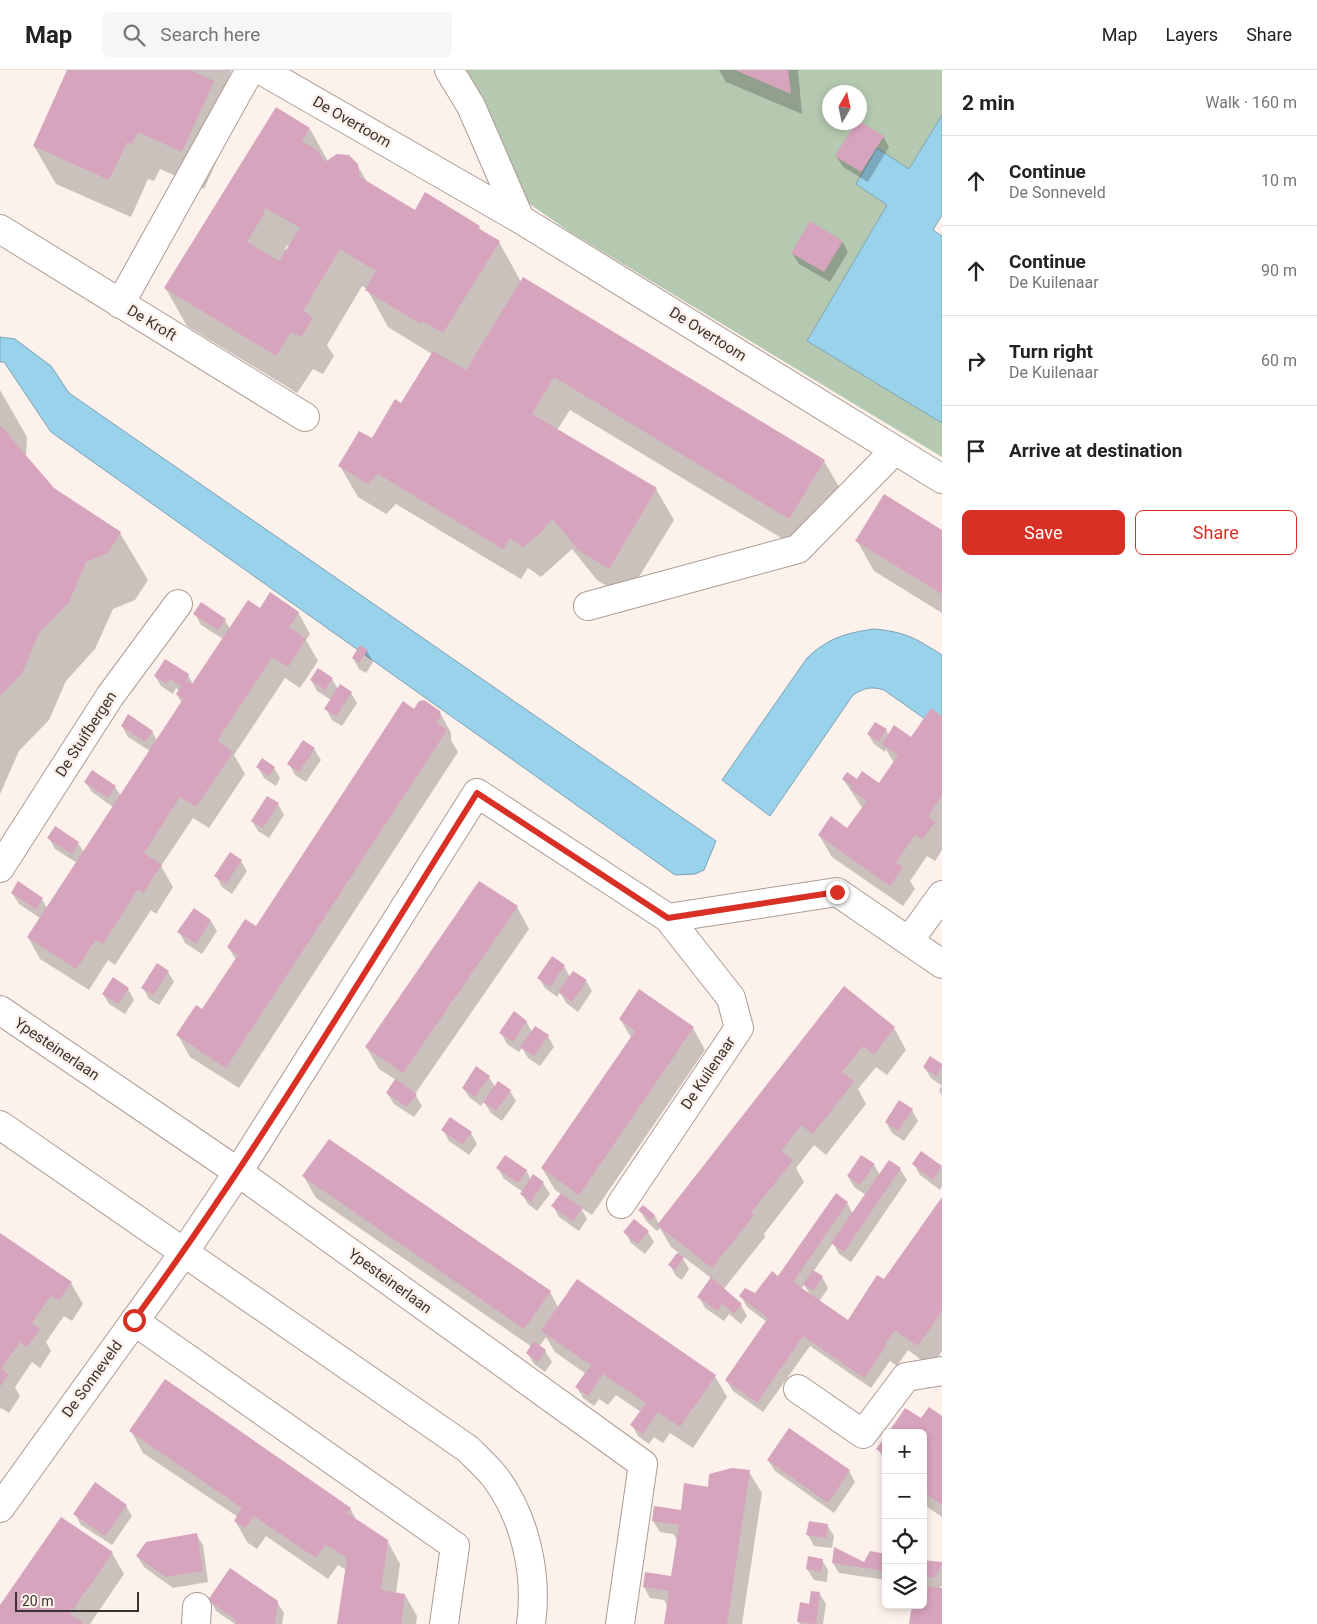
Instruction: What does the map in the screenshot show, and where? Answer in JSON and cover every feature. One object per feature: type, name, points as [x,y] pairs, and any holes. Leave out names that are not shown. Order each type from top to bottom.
[{"type":"street","points":[[120,304],[250,70]]},
{"type":"street","name":"De Overtoom","points":[[261,70],[520,219],[942,479]]},
{"type":"street","points":[[449,70],[471,106],[520,219]]},
{"type":"street","name":"De Kroft","points":[[0,229],[305,417]]},
{"type":"street","points":[[588,606],[798,549],[895,450]]},
{"type":"street","name":"De Stuifbergen","points":[[0,868],[110,696],[178,604]]},
{"type":"street","name":"De Kuilenaar","points":[[185,1251],[238,1172],[477,793],[668,918],[731,998],[739,1028],[621,1204]]},
{"type":"street","points":[[668,918],[837,892],[942,964]]},
{"type":"street","points":[[909,941],[942,895]]},
{"type":"street","name":"Ypesteinerlaan","points":[[0,1010],[238,1172],[643,1464],[620,1624]]},
{"type":"street","points":[[0,1124],[468,1449],[494,1477],[514,1507],[523,1531],[532,1583],[531,1624]]},
{"type":"street","name":"De Sonneveld","points":[[0,1508],[185,1251]]},
{"type":"street","points":[[134,1320],[455,1546],[444,1624]]},
{"type":"street","points":[[798,1389],[863,1434],[906,1377],[942,1371]]},
{"type":"green space","points":[[465,70],[942,70],[942,115],[909,169],[856,184],[887,205],[807,341],[942,423],[942,457],[570,232],[524,200]]},
{"type":"water","points":[[942,115],[942,215],[933,230],[942,236],[942,423],[807,341],[887,205],[856,184],[877,148],[909,169]]},
{"type":"water","points":[[0,337],[15,339],[51,366],[69,393],[716,841],[704,870],[695,874],[675,875],[51,432],[4,362],[0,362]]},
{"type":"water","points":[[874,629],[910,637],[942,655],[942,731],[884,690],[868,688],[853,695],[770,816],[722,780],[807,658],[822,646],[838,637]]},
{"type":"building","points":[[67,70],[193,70],[214,81],[182,152],[138,132],[132,144],[127,142],[109,180],[33,146]]},
{"type":"building","points":[[735,70],[788,70],[791,94]]},
{"type":"building","points":[[276,107],[310,128],[302,141],[318,151],[325,162],[337,154],[349,155],[358,164],[360,177],[415,210],[425,192],[480,226],[478,228],[500,241],[443,333],[422,321],[420,324],[365,290],[376,271],[340,249],[303,311],[313,318],[301,337],[291,332],[276,356],[164,288]],"holes":[[[266,208],[300,228],[279,261],[247,242]]]},
{"type":"building","points":[[867,126],[884,136],[861,172],[835,156],[851,130],[867,130]]},
{"type":"building","points":[[810,221],[843,241],[824,272],[791,253]]},
{"type":"building","points":[[523,277],[825,460],[789,519],[554,377],[532,414],[657,488],[609,569],[578,550],[553,519],[544,526],[546,528],[523,547],[510,538],[503,549],[378,474],[368,484],[338,466],[359,431],[372,438],[395,399],[401,403],[433,351],[466,370]]},
{"type":"building","points":[[0,425],[54,488],[121,532],[108,553],[86,562],[69,602],[39,633],[22,673],[0,696]]},
{"type":"building","points":[[884,494],[942,530],[942,594],[855,541]]},
{"type":"building","points":[[270,592],[299,612],[289,627],[306,639],[288,667],[272,657],[217,741],[233,752],[196,807],[180,797],[144,853],[162,865],[143,893],[138,889],[103,944],[96,940],[76,969],[27,937],[183,699],[176,694],[181,686],[170,679],[167,684],[154,676],[165,659],[189,674],[186,681],[192,684],[248,600],[260,608]]},
{"type":"building","points":[[201,602],[226,619],[218,630],[193,614]]},
{"type":"building","points":[[360,645],[368,650],[359,663],[352,658]]},
{"type":"building","points":[[318,668],[333,678],[325,690],[310,680]]},
{"type":"building","points":[[340,684],[352,692],[336,716],[324,709]]},
{"type":"building","points":[[424,700],[440,711],[441,716],[436,722],[447,730],[226,1068],[176,1035],[196,1005],[202,1009],[238,955],[227,947],[245,919],[256,926],[403,701],[414,709],[419,701]]},
{"type":"building","points":[[931,708],[942,716],[942,796],[928,816],[935,822],[922,840],[915,835],[896,862],[903,867],[890,886],[818,835],[831,816],[847,828],[867,801],[850,789],[852,786],[842,779],[847,772],[857,779],[862,771],[879,783],[898,755],[882,744],[894,725],[911,737]]},
{"type":"building","points":[[128,714],[153,731],[145,742],[121,726]]},
{"type":"building","points":[[875,722],[887,729],[879,742],[867,734]]},
{"type":"building","points":[[303,740],[315,748],[299,772],[287,764]]},
{"type":"building","points":[[262,758],[275,767],[269,776],[256,767]]},
{"type":"building","points":[[92,770],[116,786],[108,798],[84,782]]},
{"type":"building","points":[[267,796],[279,803],[263,828],[251,821]]},
{"type":"building","points":[[55,826],[79,842],[72,854],[47,838]]},
{"type":"building","points":[[230,852],[242,860],[226,884],[214,876]]},
{"type":"building","points":[[18,881],[43,898],[36,909],[11,893]]},
{"type":"building","points":[[479,881],[518,906],[403,1073],[365,1047]]},
{"type":"building","points":[[194,908],[211,920],[196,944],[177,932]]},
{"type":"building","points":[[552,956],[565,965],[550,987],[537,978]]},
{"type":"building","points":[[157,963],[169,971],[153,995],[141,988]]},
{"type":"building","points":[[573,971],[587,980],[572,1002],[558,992]]},
{"type":"building","points":[[113,977],[129,988],[118,1004],[102,994]]},
{"type":"building","points":[[844,986],[895,1027],[874,1055],[863,1046],[842,1072],[854,1081],[813,1134],[801,1125],[781,1151],[793,1160],[751,1213],[754,1215],[712,1268],[657,1225]]},
{"type":"building","points":[[639,989],[694,1027],[579,1195],[541,1168],[635,1031],[619,1019]]},
{"type":"building","points":[[514,1011],[527,1021],[513,1042],[499,1033]]},
{"type":"building","points":[[535,1026],[549,1035],[534,1056],[520,1047]]},
{"type":"building","points":[[930,1056],[942,1064],[936,1076],[923,1067]]},
{"type":"building","points":[[476,1066],[490,1076],[475,1097],[462,1088]]},
{"type":"building","points":[[395,1079],[417,1094],[407,1107],[386,1093]]},
{"type":"building","points":[[498,1081],[511,1090],[496,1111],[483,1102]]},
{"type":"building","points":[[899,1100],[913,1109],[898,1131],[885,1122]]},
{"type":"building","points":[[450,1117],[472,1132],[463,1145],[441,1130]]},
{"type":"building","points":[[329,1139],[551,1291],[524,1329],[302,1176]]},
{"type":"building","points":[[921,1151],[942,1166],[933,1180],[912,1164]]},
{"type":"building","points":[[505,1155],[527,1170],[518,1183],[496,1168]]},
{"type":"building","points":[[861,1155],[875,1164],[860,1185],[847,1176]]},
{"type":"building","points":[[889,1160],[901,1168],[844,1252],[831,1243]]},
{"type":"building","points":[[533,1174],[544,1182],[531,1202],[520,1194]]},
{"type":"building","points":[[561,1193],[582,1208],[573,1221],[551,1206]]},
{"type":"building","points":[[836,1193],[848,1202],[793,1282],[848,1320],[877,1275],[884,1279],[942,1197],[942,1311],[918,1346],[895,1330],[864,1378],[803,1336],[757,1403],[725,1380],[768,1318],[739,1296],[745,1288],[755,1293],[772,1271],[778,1276]]},
{"type":"building","points":[[643,1205],[655,1215],[651,1221],[638,1210]]},
{"type":"building","points":[[634,1219],[649,1231],[638,1244],[623,1232]]},
{"type":"building","points":[[0,1233],[72,1282],[59,1300],[51,1296],[32,1323],[40,1329],[27,1347],[20,1342],[1,1369],[9,1374],[0,1387]]},
{"type":"building","points":[[677,1253],[684,1257],[675,1270],[668,1265]]},
{"type":"building","points":[[813,1270],[823,1276],[813,1291],[803,1284]]},
{"type":"building","points":[[711,1277],[742,1304],[734,1314],[722,1304],[718,1311],[697,1297]]},
{"type":"building","points":[[577,1279],[716,1375],[680,1427],[658,1412],[643,1434],[630,1425],[646,1403],[603,1374],[588,1396],[575,1387],[591,1365],[541,1331]]},
{"type":"building","points":[[534,1341],[546,1350],[538,1362],[526,1353]]},
{"type":"building","points":[[165,1379],[351,1508],[347,1513],[388,1540],[381,1590],[405,1594],[401,1624],[337,1624],[347,1558],[325,1544],[316,1558],[254,1516],[245,1528],[234,1521],[242,1508],[129,1431]]},
{"type":"building","points":[[929,1407],[942,1416],[942,1505],[927,1495],[927,1429],[891,1429],[905,1408],[921,1418]]},
{"type":"building","points":[[789,1428],[850,1470],[828,1503],[767,1460]]},
{"type":"building","points":[[882,1441],[882,1453],[876,1449]]},
{"type":"building","points":[[732,1468],[750,1470],[727,1624],[664,1624],[669,1591],[643,1587],[645,1572],[671,1576],[679,1525],[652,1521],[654,1506],[681,1510],[684,1483],[708,1487],[709,1474]]},
{"type":"building","points":[[95,1482],[127,1505],[105,1536],[73,1514]]},
{"type":"building","points":[[61,1517],[113,1552],[70,1614],[82,1622],[81,1624],[0,1624],[0,1605]]},
{"type":"building","points":[[809,1521],[828,1524],[826,1538],[806,1535]]},
{"type":"building","points":[[197,1533],[203,1571],[166,1577],[136,1556],[146,1542]]},
{"type":"building","points":[[834,1547],[864,1562],[870,1551],[882,1553],[882,1570],[832,1563]]},
{"type":"building","points":[[808,1556],[823,1559],[821,1572],[806,1569]]},
{"type":"building","points":[[927,1560],[942,1562],[934,1578],[927,1577]]},
{"type":"building","points":[[230,1568],[278,1601],[275,1624],[236,1624],[236,1620],[208,1600]]},
{"type":"building","points":[[927,1586],[942,1588],[942,1624],[909,1624],[911,1609],[927,1609]]},
{"type":"building","points":[[811,1591],[820,1592],[816,1624],[797,1622],[800,1602],[809,1604]]},
{"type":"route","points":[[134,1320],[185,1251],[238,1172],[477,793],[668,918],[837,892]]}]
